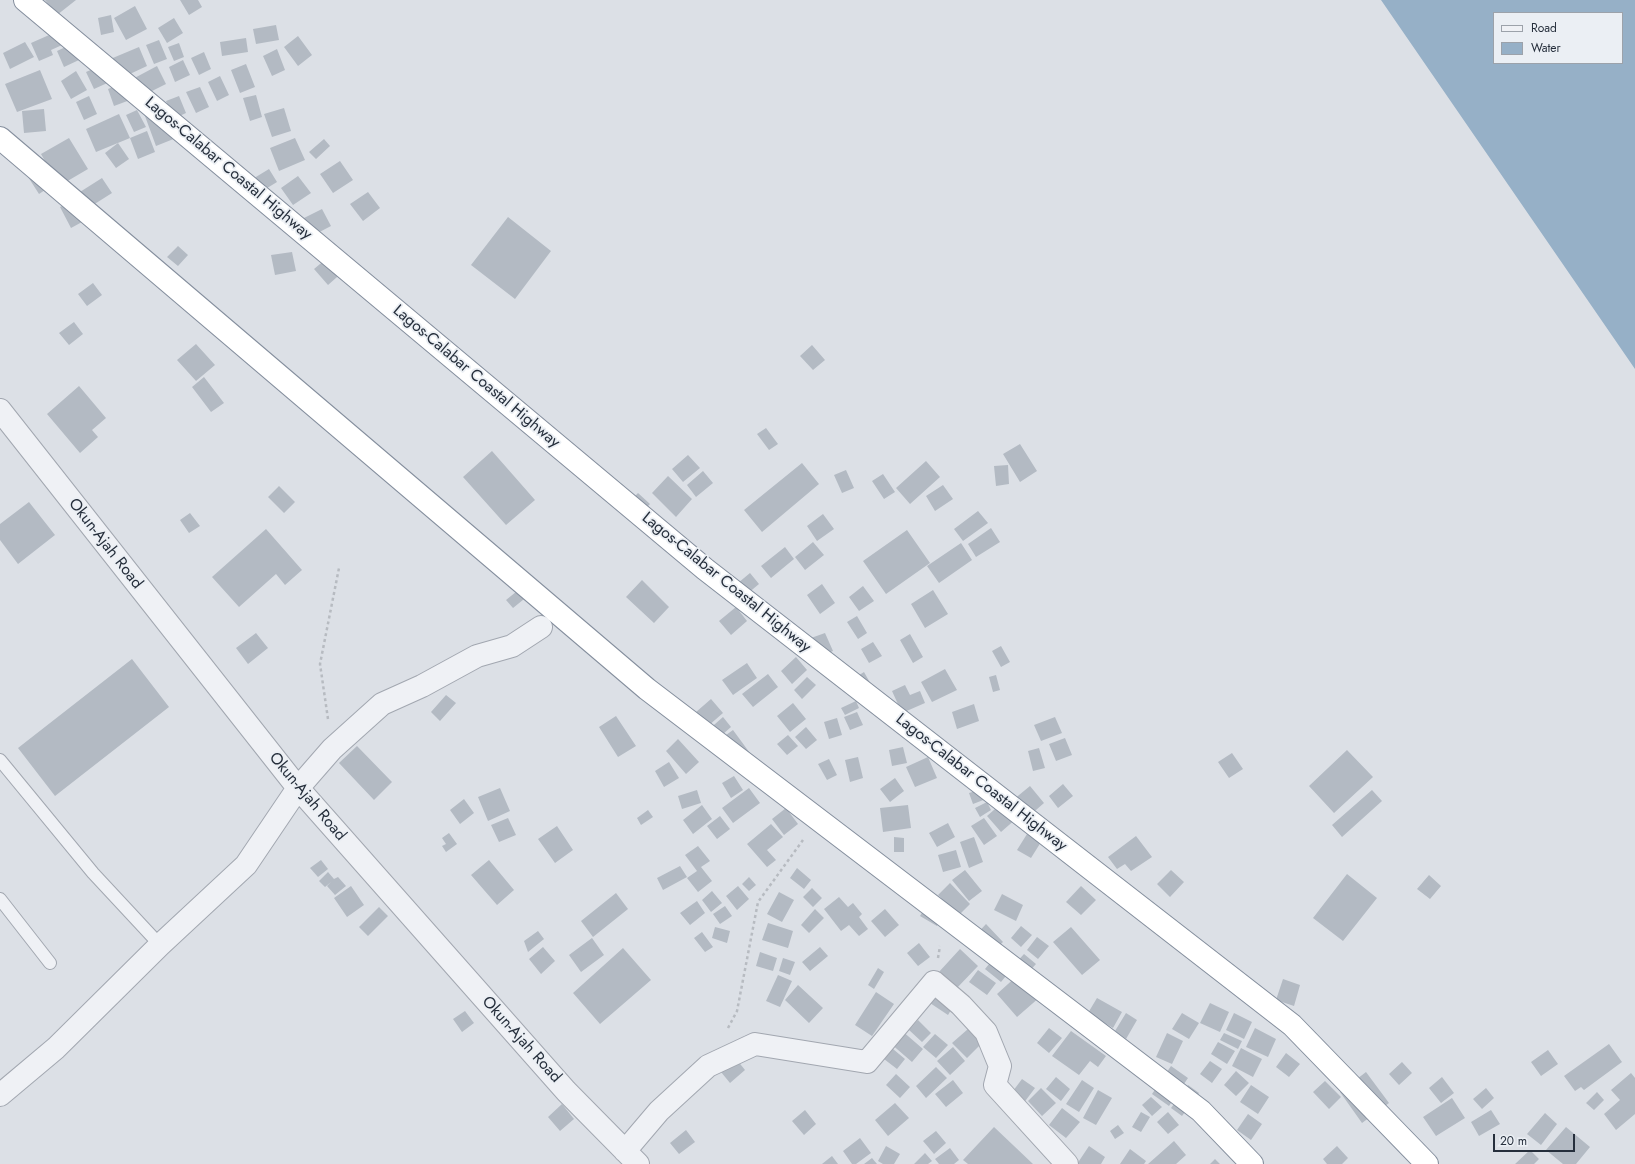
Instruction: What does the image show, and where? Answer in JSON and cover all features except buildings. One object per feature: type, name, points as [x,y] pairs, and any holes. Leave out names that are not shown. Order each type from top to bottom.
[{"type":"highway","name":"Lagos-Calabar Coastal Highway","points":[[25,0],[705,569],[1292,1024],[1427,1164]]},
{"type":"highway","points":[[0,138],[647,689],[1200,1111],[1252,1164]]},
{"type":"street","name":"Okun-Ajah Road","points":[[0,410],[298,788],[566,1091],[631,1158]]},
{"type":"street","points":[[0,1095],[56,1048],[160,945],[246,865],[298,788],[332,749],[382,704],[422,686],[478,656],[512,646],[541,627]]},
{"type":"street","points":[[631,1158],[659,1111],[708,1066],[755,1044],[867,1062],[934,982],[961,1006],[986,1032],[1000,1066],[996,1085],[1067,1164]]},
{"type":"lane","points":[[1,764],[93,873],[160,945]]},
{"type":"lane","points":[[0,898],[50,963]]},
{"type":"path","points":[[332,749],[320,664],[339,568]]},
{"type":"path","points":[[726,1032],[737,1011],[758,902],[806,836]]},
{"type":"water","points":[[1381,0],[1635,0],[1635,369]]}]
